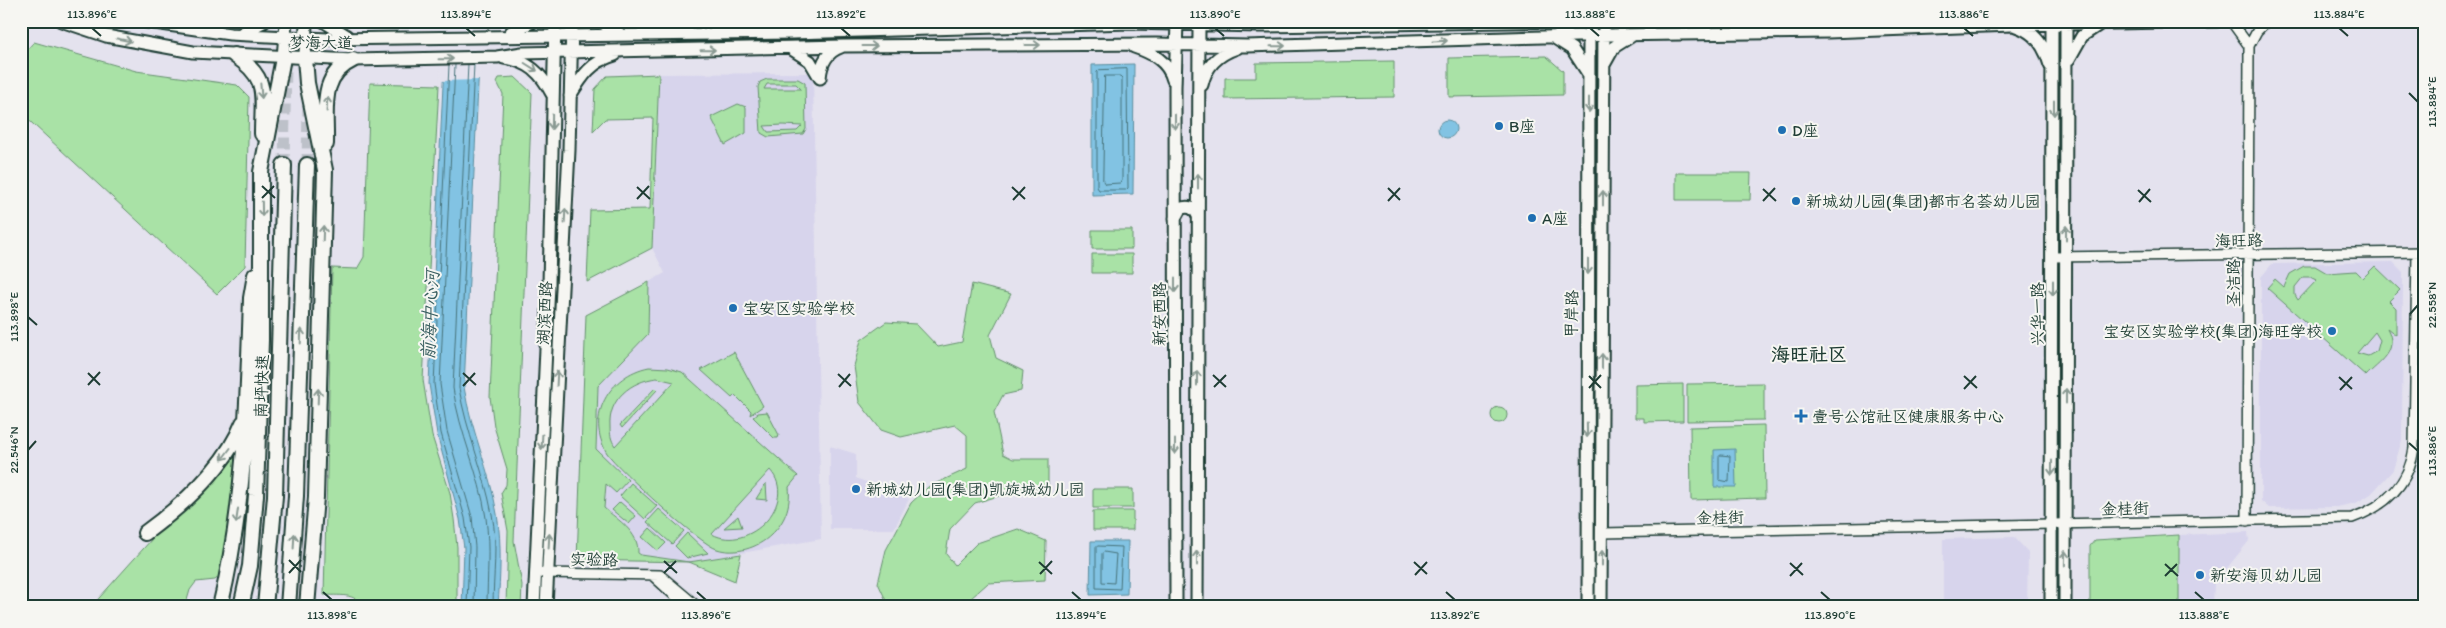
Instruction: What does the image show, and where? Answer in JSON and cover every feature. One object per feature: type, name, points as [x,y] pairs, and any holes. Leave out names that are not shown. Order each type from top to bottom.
[{"type":"highway","points":[[234,55],[253,69],[261,84],[262,229],[256,495],[250,566],[241,607]]},
{"type":"highway","points":[[262,172],[283,58]]},
{"type":"highway","points":[[305,58],[307,83],[324,170]]},
{"type":"highway","points":[[307,607],[316,497],[324,170],[329,81],[337,69],[353,60]]},
{"type":"highway","name":"南坪快速","points":[[265,607],[275,496],[284,165]]},
{"type":"highway","points":[[288,607],[296,496],[306,165]]},
{"type":"highway","points":[[220,607],[233,544],[244,450],[251,298],[262,229]]},
{"type":"highway","points":[[256,495],[279,384]]},
{"type":"highway","points":[[145,532],[182,504],[218,464],[236,438],[247,410]]},
{"type":"highway","points":[[296,496],[318,423]]},
{"type":"highway","points":[[236,607],[250,566]]},
{"type":"highway","points":[[311,567],[315,607]]},
{"type":"main road","name":"梦海大道","points":[[61,21],[106,36],[154,46],[234,55],[353,60],[497,58],[522,53],[554,52],[786,49],[843,46],[1247,46],[1404,43],[1551,36],[1707,33],[1932,25],[2217,21]]},
{"type":"main road","name":"梦海大道","points":[[140,21],[237,35],[305,38],[675,34],[1132,22],[1258,26]]},
{"type":"main road","points":[[237,35],[265,21]]},
{"type":"main road","points":[[283,58],[286,21]]},
{"type":"main road","points":[[305,58],[306,21]]},
{"type":"main road","points":[[323,21],[340,34],[354,38]]},
{"type":"main road","points":[[497,35],[523,28],[534,21]]},
{"type":"main road","name":"湖滨西路","points":[[534,607],[549,292],[555,21]]},
{"type":"main road","name":"湖滨西路","points":[[546,607],[569,150],[572,21]]},
{"type":"main road","points":[[598,21],[623,34]]},
{"type":"main road","points":[[1239,21],[1258,26],[1569,21]]},
{"type":"main road","name":"甲岸路","points":[[1588,602],[1590,21]]},
{"type":"main road","name":"甲岸路","points":[[1602,601],[1604,21]]},
{"type":"main road","points":[[1701,22],[1700,28],[1707,33]]},
{"type":"main road","name":"兴华一路","points":[[2065,607],[2066,22]]},
{"type":"main road","points":[[2067,65],[2076,42],[2087,31],[2104,22]]},
{"type":"main road","name":"新安西路","points":[[1176,607],[1175,87],[1177,23]]},
{"type":"main road","points":[[1197,607],[1199,23]]},
{"type":"main road","name":"兴华一路","points":[[2052,23],[2054,80],[2052,607]]},
{"type":"main road","points":[[2012,25],[2026,30],[2042,44],[2054,80]]},
{"type":"main road","points":[[675,34],[670,36],[667,42],[668,47],[675,51]]},
{"type":"main road","points":[[1604,69],[1608,54],[1614,47],[1628,37],[1638,34]]},
{"type":"main road","points":[[1551,36],[1572,49],[1589,75]]},
{"type":"main road","points":[[1125,45],[1144,50],[1160,59],[1170,71],[1175,87]]},
{"type":"main road","points":[[786,49],[807,57],[815,67],[820,78],[822,64],[828,55],[843,46]]},
{"type":"main road","points":[[1199,104],[1202,82],[1209,67],[1228,52],[1247,46]]},
{"type":"main road","points":[[569,98],[584,74],[593,64],[608,56],[627,51]]},
{"type":"main road","points":[[497,58],[529,65],[540,73],[553,94]]},
{"type":"main road","points":[[2054,135],[2060,129],[2067,134]]},
{"type":"main road","points":[[1175,218],[1180,209],[1187,207],[1194,210],[1198,216]]},
{"type":"main road","points":[[1588,602],[1596,604],[1602,601]]},
{"type":"street","points":[[2231,21],[2248,46],[2257,31],[2267,21]]},
{"type":"street","name":"圣洁路","points":[[2247,521],[2248,46]]},
{"type":"street","name":"海旺路","points":[[2053,257],[2421,252]]},
{"type":"street","name":"金桂街","points":[[1602,533],[1859,530],[2066,523],[2352,518],[2378,506],[2405,479],[2410,470],[2414,448],[2421,252]]},
{"type":"street","name":"实验路","points":[[535,572],[664,576],[698,607]]},
{"type":"street","points":[[652,575],[688,607]]},
{"type":"shaded area","name":"宝安区实验学校","points":[[813,73],[821,539],[689,562],[641,555],[604,508],[607,461],[596,450],[598,386],[648,334],[649,282],[665,273],[652,248],[659,74]]},
{"type":"shaded area","name":"宝安区实验学校(集团)海旺学校","points":[[2393,262],[2403,272],[2402,440],[2393,470],[2371,494],[2356,503],[2337,507],[2269,508],[2261,501],[2261,277],[2272,264]]},
{"type":"shaded area","name":"新城幼儿园(集团)凯旋城幼儿园","points":[[830,446],[856,454],[856,478],[909,499],[894,529],[830,529]]},
{"type":"shaded area","name":"新安海贝幼儿园","points":[[2248,532],[2249,541],[2214,584],[2213,607],[2179,607],[2179,535]]},
{"type":"shaded area","points":[[2014,537],[2028,552],[2027,607],[1943,607],[1943,539]]},
{"type":"green space","points":[[34,42],[136,71],[237,85],[249,97],[245,266],[217,294],[21,113],[21,56]]},
{"type":"green space","points":[[1546,56],[1563,71],[1563,95],[1449,97],[1449,58]]},
{"type":"green space","points":[[1394,61],[1394,97],[1225,99],[1225,78],[1256,78],[1256,63]]},
{"type":"green space","points":[[659,74],[652,248],[587,282],[590,210],[650,209],[653,118],[605,119],[593,131],[595,89],[607,76]]},
{"type":"green space","points":[[515,77],[532,93],[514,541],[522,585],[521,607],[506,607],[508,531],[501,493],[506,485],[507,469],[494,426],[490,397],[503,94],[497,82],[499,78]]},
{"type":"green space","points":[[767,79],[798,79],[805,83],[806,129],[803,134],[768,137],[761,133],[758,87],[760,82]],"holes":[[[767,84],[796,84],[801,89],[764,89]],[[764,126],[802,126],[797,131],[768,132]]]},
{"type":"green space","points":[[370,83],[439,85],[423,380],[432,436],[450,493],[454,519],[457,547],[457,607],[361,607],[356,599],[351,597],[324,595],[332,268],[357,269],[364,257]]},
{"type":"green space","points":[[738,104],[746,107],[746,133],[725,145],[711,117]]},
{"type":"green space","points":[[1676,173],[1751,173],[1750,200],[1676,200]]},
{"type":"green space","points":[[1092,230],[1132,230],[1132,249],[1092,249]]},
{"type":"green space","points":[[1092,254],[1132,254],[1132,273],[1092,273]]},
{"type":"green space","points":[[2304,266],[2315,266],[2327,273],[2356,271],[2363,278],[2375,266],[2400,290],[2389,301],[2396,308],[2396,335],[2387,328],[2391,344],[2389,350],[2382,361],[2366,376],[2267,288],[2275,279],[2284,287],[2290,274]],"holes":[[[2303,277],[2311,277],[2317,280],[2298,300],[2295,295],[2295,287]],[[2375,332],[2380,340],[2377,351],[2368,356],[2357,353]]]},
{"type":"green space","points":[[649,282],[648,334],[598,386],[596,449],[628,480],[616,493],[606,484],[604,508],[627,527],[635,539],[638,553],[641,555],[689,562],[577,560],[586,315]]},
{"type":"green space","points":[[972,284],[1011,294],[990,335],[996,358],[1023,371],[1021,391],[1003,395],[994,412],[1003,454],[1013,459],[1048,459],[1048,489],[1022,489],[975,503],[950,529],[946,554],[955,565],[977,543],[1018,529],[1046,541],[1045,580],[988,583],[961,607],[889,607],[878,583],[886,550],[911,503],[928,487],[967,469],[967,435],[955,425],[901,437],[881,430],[859,402],[854,366],[861,340],[886,322],[916,324],[938,347],[962,342]]},
{"type":"green space","points":[[734,352],[763,406],[750,415],[751,411],[735,395],[732,398],[701,370]]},
{"type":"green space","points":[[649,367],[668,368],[682,372],[798,476],[789,487],[788,507],[780,525],[766,540],[753,547],[739,551],[717,549],[695,535],[660,506],[614,462],[607,453],[601,439],[599,426],[600,412],[612,388],[622,379]],"holes":[[[657,378],[674,382],[615,446],[611,435],[610,417],[617,400],[630,387]],[[770,470],[777,483],[778,496],[774,510],[766,522],[754,531],[741,537],[726,538],[712,534]]]},
{"type":"green space","points":[[1764,383],[1764,420],[1687,421],[1687,384]]},
{"type":"green space","points":[[1683,384],[1683,421],[1644,422],[1644,418],[1635,418],[1635,385]]},
{"type":"green space","points":[[655,388],[657,390],[622,428],[620,425]]},
{"type":"green space","points":[[1496,407],[1502,407],[1507,412],[1505,421],[1496,423],[1491,418],[1491,412]]},
{"type":"green space","points":[[767,412],[779,435],[778,438],[774,438],[753,417],[758,413]]},
{"type":"green space","points":[[1764,425],[1765,498],[1691,500],[1690,427]]},
{"type":"green space","points":[[231,451],[238,451],[232,515],[220,576],[215,580],[196,582],[190,590],[185,607],[91,607]]},
{"type":"green space","points":[[631,483],[657,506],[645,519],[620,496]]},
{"type":"green space","points":[[766,483],[767,500],[756,499]]},
{"type":"green space","points":[[1093,489],[1133,489],[1133,508],[1093,508]]},
{"type":"green space","points":[[620,502],[636,516],[629,524],[612,510]]},
{"type":"green space","points":[[659,509],[684,531],[672,544],[647,522]]},
{"type":"green space","points":[[1093,511],[1133,511],[1133,530],[1093,530]]},
{"type":"green space","points":[[738,516],[742,527],[724,528]]},
{"type":"green space","points":[[650,528],[666,543],[658,551],[642,537]]},
{"type":"green space","points":[[687,533],[708,553],[687,558],[675,546]]},
{"type":"green space","points":[[2179,535],[2179,607],[2090,607],[2090,546],[2095,540]]},
{"type":"green space","points":[[741,554],[735,581],[689,562]]},
{"type":"water","points":[[446,21],[481,21],[464,387],[471,419],[490,482],[499,526],[500,572],[498,607],[462,607],[464,548],[460,519],[437,434],[429,384]]},
{"type":"water","points":[[1134,64],[1133,194],[1092,195],[1092,65]]},
{"type":"water","points":[[1447,120],[1453,123],[1456,129],[1453,135],[1447,138],[1441,135],[1438,129],[1441,123]]},
{"type":"water","points":[[1735,449],[1736,487],[1714,487],[1714,450]]},
{"type":"water","points":[[1091,541],[1128,541],[1127,594],[1090,595]]},
{"type":"water","points":[[2331,602],[2340,603],[2343,607],[2312,607]]},
{"type":"pier","points":[[443,21],[483,21],[480,80],[440,81]]},
{"type":"tunnel","points":[[284,165],[286,65]]},
{"type":"tunnel","points":[[307,165],[308,104]]},
{"type":"place","name":"B座","points":[[1499,126]]},
{"type":"place","name":"D座","points":[[1782,130]]},
{"type":"place","name":"新城幼儿园(集团)都市名荟幼儿园","points":[[1796,201]]},
{"type":"place","name":"A座","points":[[1532,218]]},
{"type":"place","name":"宝安区实验学校","points":[[733,308]]},
{"type":"place","name":"宝安区实验学校(集团)海旺学校","points":[[2332,331]]},
{"type":"place","name":"壹号公馆社区健康服务中心","points":[[1801,416]]},
{"type":"place","name":"新城幼儿园(集团)凯旋城幼儿园","points":[[856,489]]},
{"type":"place","name":"新安海贝幼儿园","points":[[2200,575]]},
{"type":"district","name":"海旺社区","points":[[1809,354]]},
{"type":"water label","name":"前海中心河","points":[[430,315]]}]
